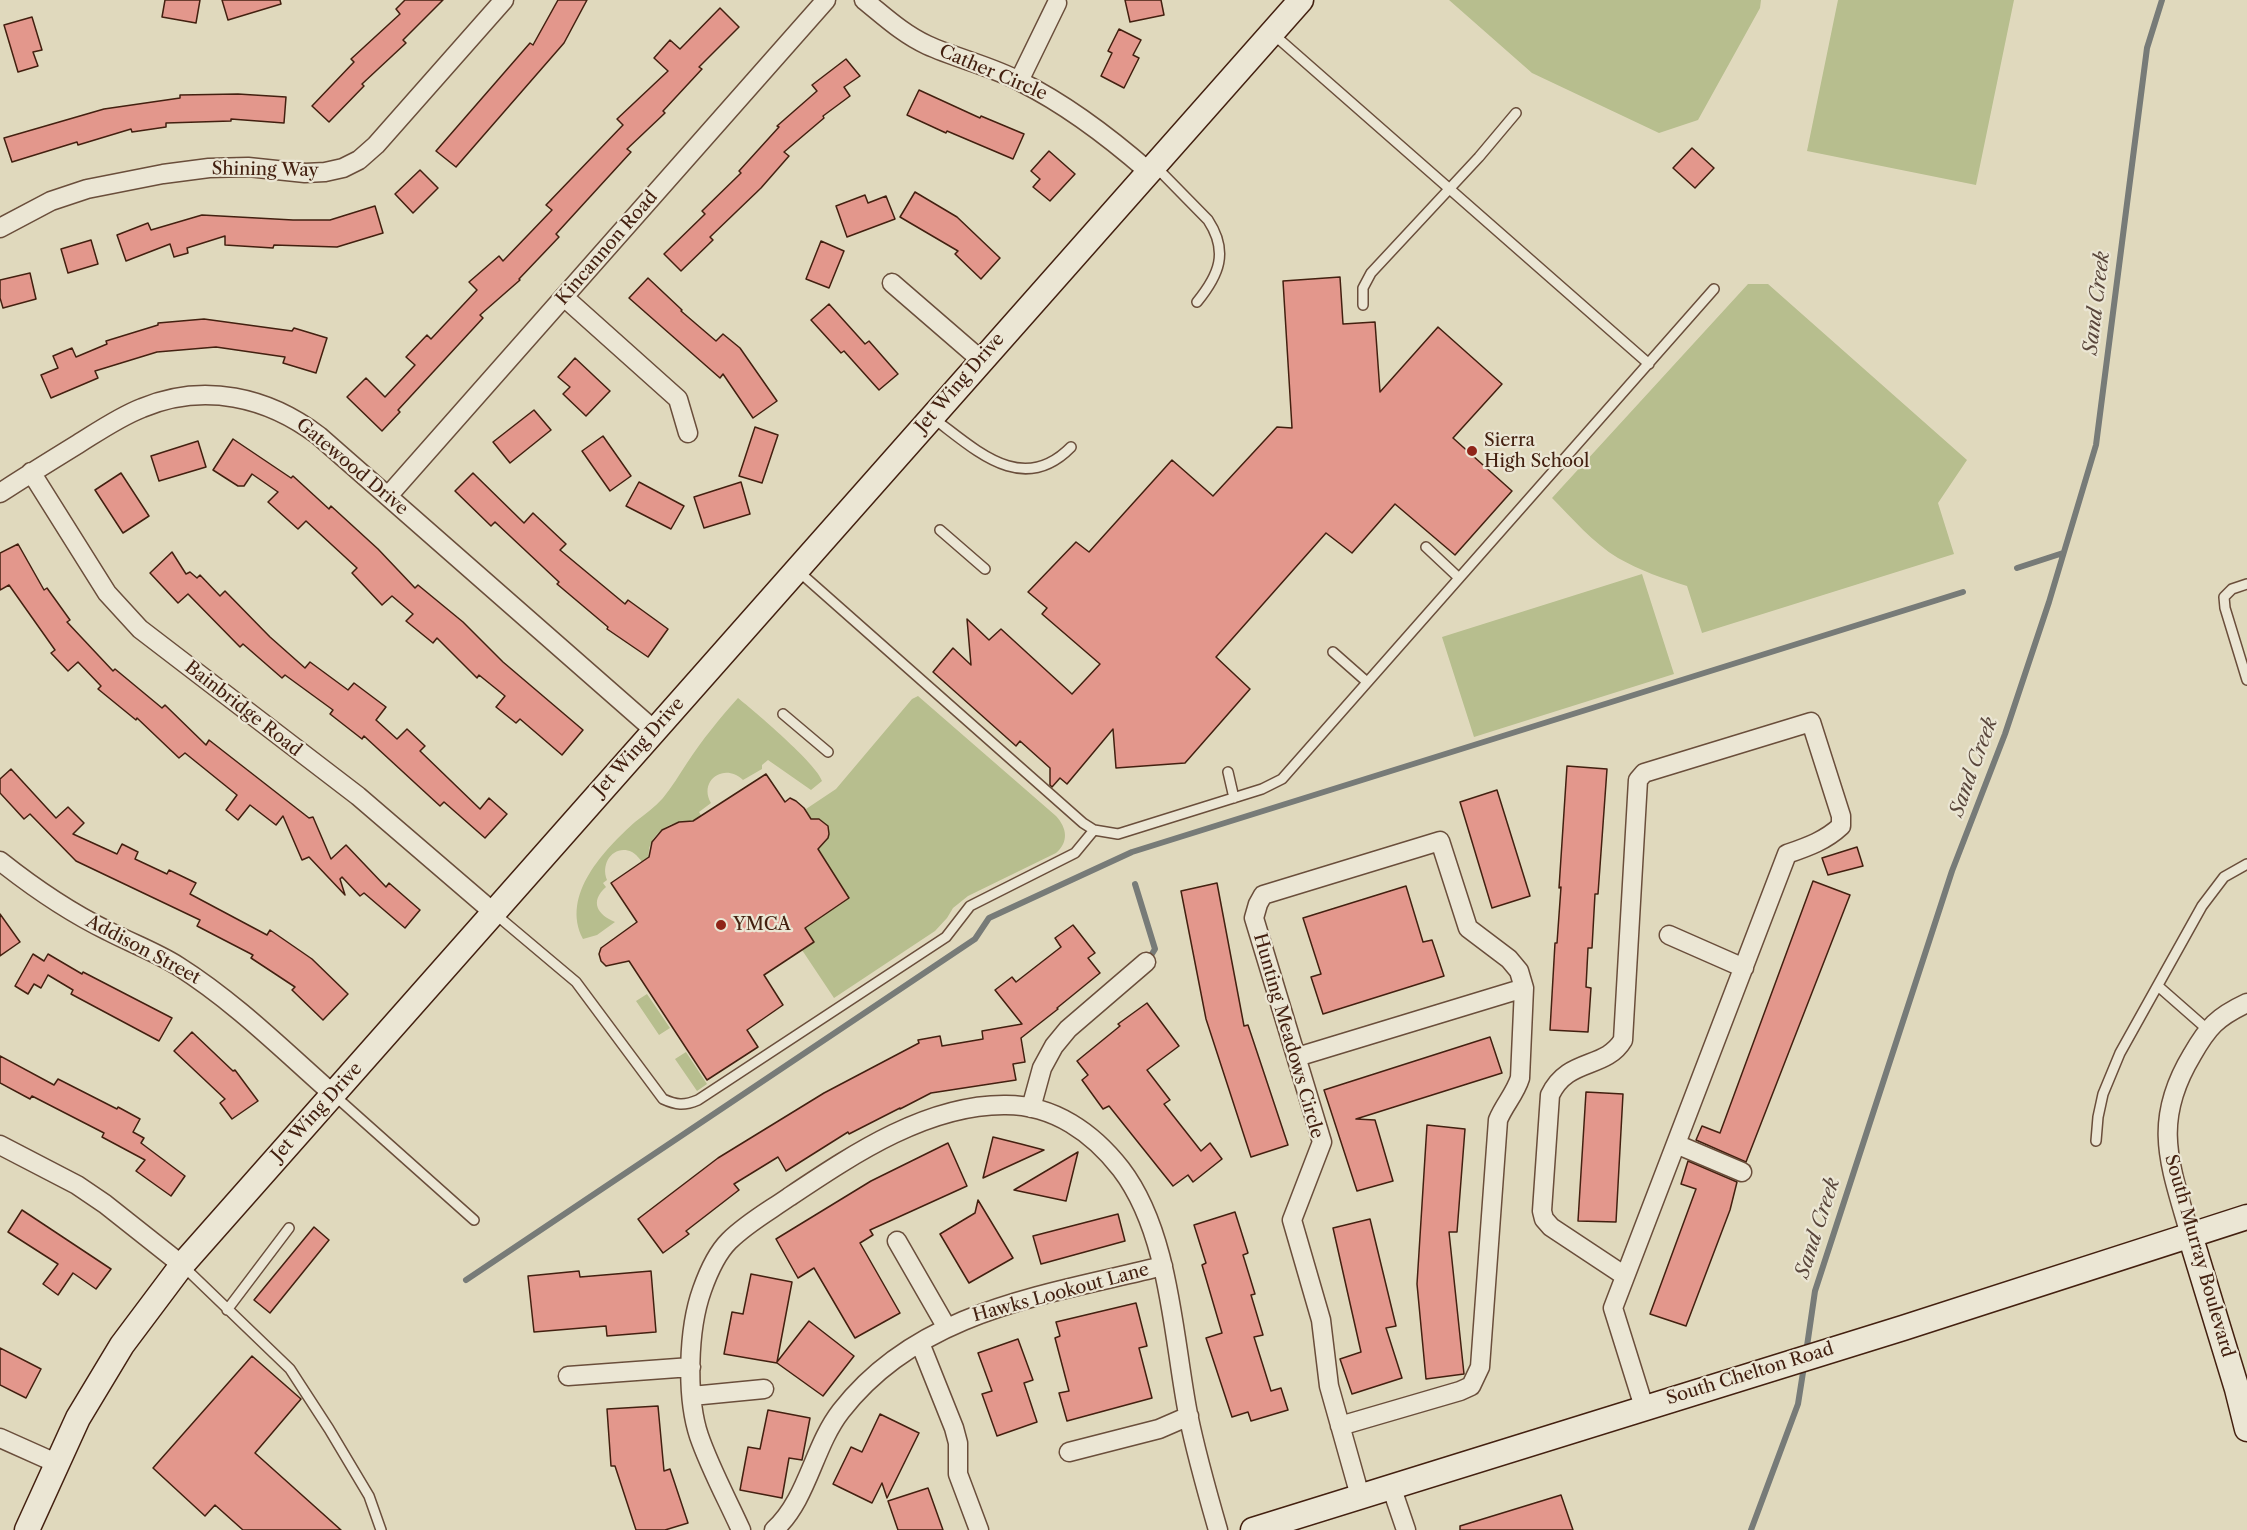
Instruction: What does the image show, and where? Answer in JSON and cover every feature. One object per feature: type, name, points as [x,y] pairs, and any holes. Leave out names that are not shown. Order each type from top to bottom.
[{"type":"main road","name":"Jet Wing Drive","points":[[27,1530],[78,1418],[122,1345],[182,1264],[1301,0]]},
{"type":"main road","name":"South Chelton Road","points":[[1252,1530],[1681,1395],[1903,1328],[2247,1217]]},
{"type":"main road","name":"South Murray Boulevard","points":[[2190,1235],[2247,1429]]},
{"type":"street","name":"Shining Way","points":[[0,228],[69,194],[163,174],[248,167],[305,173],[343,168],[359,160],[376,145],[504,0]]},
{"type":"street","name":"Kincannon Road","points":[[388,496],[826,0]]},
{"type":"street","name":"Cather Circle","points":[[864,0],[905,33],[926,44],[987,66],[1056,101],[1151,168]]},
{"type":"street","points":[[1019,81],[1057,3]]},
{"type":"street","points":[[892,283],[981,360]]},
{"type":"street","points":[[564,297],[678,399],[688,433]]},
{"type":"street","name":"Gatewood Drive","points":[[0,494],[122,417],[144,407],[174,398],[199,396],[225,396],[251,400],[300,421],[654,729]]},
{"type":"street","name":"Bainbridge Road","points":[[32,472],[107,593],[140,628],[212,686],[358,796],[493,912]]},
{"type":"street","points":[[1625,1276],[1551,1227],[1544,1219],[1542,1211],[1550,1095],[1554,1086],[1560,1078],[1571,1071],[1613,1052],[1623,1040],[1638,780],[1644,773],[1811,722],[1841,816],[1841,826],[1819,842],[1787,854],[1613,1308],[1644,1407]]},
{"type":"street","name":"Hunting Meadows Circle","points":[[1340,1426],[1460,1391],[1471,1386],[1480,1366],[1498,1120],[1504,1105],[1515,1093],[1520,1078],[1524,988],[1519,971],[1509,959],[1468,928],[1440,841],[1263,895],[1254,918],[1322,1142],[1292,1220],[1321,1320],[1329,1386],[1340,1426],[1360,1496]]},
{"type":"street","name":"Addison Street","points":[[0,861],[50,899],[101,928],[166,959],[208,986],[334,1095]]},
{"type":"street","points":[[1669,935],[1744,968]]},
{"type":"street","points":[[1031,1107],[1042,1068],[1054,1046],[1068,1029],[1146,962]]},
{"type":"street","points":[[1297,1057],[1524,988]]},
{"type":"street","name":"South Murray Boulevard","points":[[2190,1235],[2168,1148],[2167,1125],[2171,1098],[2179,1076],[2207,1029],[2235,1008],[2247,1003]]},
{"type":"street","points":[[741,1530],[698,1434],[692,1396],[691,1349],[695,1314],[714,1263],[728,1242],[754,1221],[819,1177],[883,1140],[919,1123],[978,1107],[1007,1105],[1031,1107],[1057,1116],[1082,1129],[1103,1147],[1137,1194],[1150,1224],[1162,1266],[1189,1416],[1218,1530]]},
{"type":"street","points":[[1676,1144],[1742,1172]]},
{"type":"street","points":[[0,1145],[77,1185],[182,1264]]},
{"type":"street","points":[[897,1240],[947,1328]]},
{"type":"street","name":"Hawks Lookout Lane","points":[[774,1530],[795,1503],[838,1414],[888,1362],[920,1342],[983,1311],[1162,1266]]},
{"type":"street","points":[[920,1342],[954,1428],[958,1443],[958,1474],[979,1530]]},
{"type":"street","points":[[568,1376],[691,1367]]},
{"type":"street","points":[[692,1396],[764,1389]]},
{"type":"street","points":[[1070,1452],[1159,1429],[1189,1416]]},
{"type":"street","points":[[0,1438],[56,1464]]},
{"type":"street","points":[[1391,1486],[1406,1530]]},
{"type":"lane","points":[[1272,33],[1649,364]]},
{"type":"lane","points":[[1363,305],[1363,288],[1366,279],[1479,157],[1516,113]]},
{"type":"lane","points":[[1151,168],[1197,208],[1215,230],[1220,264],[1208,288],[1197,302]]},
{"type":"lane","points":[[796,570],[1083,823],[1094,830],[1118,834],[1262,789],[1282,778],[1714,289]]},
{"type":"lane","points":[[931,416],[986,457],[1012,469],[1041,467],[1062,456],[1071,447]]},
{"type":"lane","points":[[940,530],[985,569]]},
{"type":"lane","points":[[1425,547],[1459,578]]},
{"type":"lane","points":[[2247,584],[2232,589],[2224,597],[2225,608],[2247,680]]},
{"type":"lane","points":[[1333,652],[1367,682]]},
{"type":"lane","points":[[783,714],[828,752]]},
{"type":"lane","points":[[1228,772],[1234,798]]},
{"type":"lane","points":[[493,912],[576,982],[663,1099],[675,1105],[687,1105],[946,937],[970,906],[1075,853],[1094,830]]},
{"type":"lane","points":[[2096,1141],[2103,1094],[2120,1053],[2202,906],[2224,877],[2247,864]]},
{"type":"lane","points":[[2158,986],[2207,1029]]},
{"type":"lane","points":[[334,1095],[474,1220]]},
{"type":"lane","points":[[227,1310],[289,1228]]},
{"type":"lane","points":[[182,1264],[290,1369],[369,1496],[381,1530]]},
{"type":"green space","points":[[1449,0],[1761,0],[1760,8],[1698,120],[1659,133],[1532,73]]},
{"type":"green space","points":[[1838,0],[2014,0],[1976,185],[1807,151]]},
{"type":"green space","points":[[1748,284],[1768,284],[1967,460],[1938,503],[1954,554],[1702,633],[1687,586],[1652,574],[1618,558],[1591,538],[1552,498]]},
{"type":"green space","points":[[1642,574],[1674,674],[1474,737],[1442,637]]},
{"type":"green space","points":[[918,696],[1056,816],[1064,830],[1065,840],[1056,853],[968,896],[953,908],[935,931],[834,998],[802,950],[814,942],[805,928],[849,898],[817,847],[827,837],[829,829],[819,819],[810,822],[806,809],[836,789],[912,699]]},
{"type":"green space","points":[[738,698],[797,751],[818,773],[822,781],[811,790],[768,760],[762,765],[762,769],[743,780],[729,773],[715,776],[708,787],[711,803],[699,812],[710,829],[693,823],[682,822],[669,825],[658,833],[651,844],[648,869],[632,852],[620,851],[610,857],[605,867],[607,880],[603,883],[606,887],[597,903],[600,912],[615,922],[597,935],[583,939],[577,922],[577,906],[581,890],[589,874],[611,845],[663,798],[705,738]]},
{"type":"green space","points":[[647,994],[670,1028],[659,1035],[636,1001]]},
{"type":"green space","points":[[686,1052],[707,1084],[697,1091],[675,1059]]},
{"type":"building","points":[[165,0],[200,0],[196,23],[162,17]]},
{"type":"building","points":[[222,0],[280,0],[281,4],[228,20]]},
{"type":"building","points":[[405,0],[443,0],[403,40],[406,43],[362,84],[364,86],[329,122],[312,106],[354,62],[351,59],[400,14],[396,9]]},
{"type":"building","points":[[558,0],[587,0],[564,43],[456,167],[436,151],[530,43],[533,45]]},
{"type":"building","points":[[1125,0],[1161,0],[1164,15],[1130,22]]},
{"type":"building","points":[[720,8],[739,27],[699,67],[702,69],[663,111],[665,113],[627,149],[631,152],[556,234],[559,237],[520,280],[480,315],[483,318],[398,410],[400,412],[382,431],[347,397],[366,378],[385,397],[415,365],[406,357],[427,335],[431,339],[477,290],[469,282],[499,256],[503,261],[552,210],[546,205],[623,125],[617,119],[668,71],[654,58],[670,40],[680,49]]},
{"type":"building","points":[[32,17],[42,50],[33,52],[38,66],[18,72],[4,25]]},
{"type":"building","points":[[1119,29],[1141,40],[1133,55],[1139,58],[1124,88],[1101,76],[1112,53],[1108,51]]},
{"type":"building","points":[[846,59],[860,76],[844,87],[850,96],[823,116],[824,118],[784,152],[789,156],[761,188],[710,237],[713,240],[681,271],[664,254],[705,214],[702,211],[741,173],[739,171],[779,127],[777,126],[817,91],[812,85]]},
{"type":"building","points":[[919,90],[980,118],[981,116],[1024,134],[1013,159],[907,115]]},
{"type":"building","points":[[238,94],[286,97],[284,123],[231,119],[231,121],[166,123],[166,127],[132,132],[131,129],[78,145],[77,142],[12,162],[4,138],[104,109],[180,98],[180,95]]},
{"type":"building","points":[[1692,148],[1714,168],[1695,188],[1673,168]]},
{"type":"building","points":[[1049,151],[1075,174],[1050,201],[1033,187],[1040,179],[1031,171]]},
{"type":"building","points":[[420,170],[438,188],[413,213],[395,194]]},
{"type":"building","points":[[915,192],[957,217],[1000,258],[981,279],[955,254],[958,251],[900,217]]},
{"type":"building","points":[[865,195],[868,203],[886,196],[895,219],[847,237],[836,206]]},
{"type":"building","points":[[375,206],[383,233],[337,247],[274,245],[273,248],[225,245],[225,236],[187,248],[188,253],[174,257],[170,244],[126,261],[117,235],[148,223],[151,230],[202,215],[330,220]]},
{"type":"building","points":[[91,240],[98,264],[68,273],[61,249]]},
{"type":"building","points":[[821,241],[844,251],[829,288],[806,279]]},
{"type":"building","points":[[30,273],[36,299],[3,308],[0,298],[0,280]]},
{"type":"building","points":[[1340,277],[1343,324],[1375,322],[1380,392],[1438,327],[1502,384],[1453,438],[1512,491],[1455,555],[1395,504],[1352,553],[1326,533],[1216,657],[1250,689],[1185,763],[1116,768],[1113,729],[1067,784],[1060,778],[1052,787],[1050,768],[1020,741],[1016,746],[933,672],[953,648],[971,665],[967,619],[989,640],[1001,629],[1072,694],[1100,664],[1042,614],[1047,608],[1028,592],[1076,542],[1089,552],[1172,460],[1213,496],[1277,427],[1292,428],[1283,281]]},
{"type":"building","points":[[648,278],[716,341],[723,334],[740,348],[777,401],[753,418],[723,374],[720,378],[629,298]]},
{"type":"building","points":[[829,304],[865,344],[869,341],[898,374],[879,390],[844,351],[841,353],[811,320]]},
{"type":"building","points":[[204,319],[292,331],[294,328],[327,338],[316,373],[283,363],[285,357],[216,347],[157,352],[95,371],[98,378],[51,398],[41,375],[58,368],[53,356],[72,348],[76,357],[107,344],[106,341],[158,325],[158,323]]},
{"type":"building","points":[[575,358],[610,391],[586,416],[563,394],[570,387],[558,377]]},
{"type":"building","points":[[534,410],[551,430],[510,463],[493,442]]},
{"type":"building","points":[[755,427],[778,435],[762,483],[739,476]]},
{"type":"building","points":[[603,436],[631,476],[610,491],[582,451]]},
{"type":"building","points":[[233,439],[291,478],[293,476],[329,509],[331,506],[378,549],[415,588],[418,585],[463,622],[503,662],[583,730],[562,755],[520,719],[516,723],[496,707],[505,696],[479,675],[477,678],[437,638],[433,643],[406,621],[413,614],[392,596],[382,605],[352,573],[357,568],[306,521],[298,529],[268,502],[278,492],[252,474],[244,486],[238,486],[213,470]]},
{"type":"building","points":[[198,441],[206,467],[159,481],[151,456]]},
{"type":"building","points":[[121,473],[149,516],[123,533],[95,490]]},
{"type":"building","points":[[473,473],[524,523],[533,513],[566,544],[560,550],[625,604],[628,600],[668,629],[648,657],[607,629],[608,627],[557,584],[559,582],[495,522],[491,526],[455,491]]},
{"type":"building","points":[[639,482],[684,506],[671,529],[626,506]]},
{"type":"building","points":[[741,482],[750,514],[704,528],[694,497]]},
{"type":"building","points":[[18,544],[44,590],[47,588],[70,620],[67,622],[113,671],[115,669],[162,708],[165,705],[206,745],[209,740],[309,818],[313,817],[331,859],[346,845],[386,887],[389,883],[420,910],[405,928],[364,893],[360,896],[342,877],[340,879],[345,895],[309,857],[302,860],[283,816],[276,825],[250,805],[238,820],[226,810],[237,795],[185,753],[179,758],[137,718],[136,720],[98,689],[101,686],[78,662],[68,671],[51,653],[55,650],[9,585],[0,590],[0,553]]},
{"type":"building","points":[[172,552],[186,574],[190,572],[197,578],[200,575],[220,596],[225,591],[270,637],[305,668],[310,662],[348,690],[354,683],[386,707],[376,720],[397,739],[407,729],[425,746],[420,751],[480,809],[489,798],[507,814],[485,838],[444,802],[440,806],[364,736],[362,739],[330,714],[333,710],[285,675],[282,678],[243,644],[240,647],[188,594],[178,603],[150,573]]},
{"type":"building","points":[[1567,766],[1607,769],[1598,894],[1595,894],[1592,948],[1588,948],[1586,987],[1591,988],[1588,1032],[1550,1030]]},
{"type":"building","points":[[11,769],[56,818],[68,807],[84,823],[73,834],[117,854],[122,844],[138,852],[135,859],[167,874],[169,870],[196,883],[190,894],[267,935],[270,930],[312,959],[348,994],[323,1020],[292,990],[295,987],[251,958],[253,955],[197,926],[200,920],[76,861],[30,814],[24,819],[0,793],[0,779]]},
{"type":"building","name":"YMCA","points":[[766,774],[785,802],[790,798],[796,801],[811,819],[819,819],[828,826],[828,838],[818,849],[849,898],[805,928],[814,942],[764,975],[783,1005],[747,1030],[758,1047],[707,1080],[629,961],[606,966],[601,961],[599,954],[601,948],[637,922],[611,883],[649,857],[652,842],[662,830],[679,822],[693,821]]},
{"type":"building","points":[[1497,790],[1530,896],[1492,908],[1460,802]]},
{"type":"building","points":[[1857,847],[1863,866],[1828,875],[1822,858]]},
{"type":"building","points":[[1813,881],[1850,895],[1746,1162],[1696,1140],[1702,1126],[1720,1133]]},
{"type":"building","points":[[1217,883],[1244,1026],[1248,1025],[1288,1145],[1251,1157],[1206,1019],[1181,891]]},
{"type":"building","points":[[1406,886],[1423,942],[1432,940],[1444,976],[1323,1014],[1311,977],[1321,974],[1303,918]]},
{"type":"building","points":[[0,914],[20,942],[0,956]]},
{"type":"building","points":[[1073,925],[1095,953],[1088,958],[1100,973],[1021,1038],[1025,1062],[1013,1064],[1016,1080],[931,1093],[849,1134],[848,1132],[786,1171],[778,1157],[734,1184],[739,1190],[686,1231],[689,1234],[663,1253],[638,1219],[718,1158],[824,1093],[919,1043],[918,1040],[940,1036],[942,1046],[983,1039],[982,1031],[1022,1024],[995,990],[1012,977],[1016,982],[1061,947],[1055,938]]},
{"type":"building","points":[[33,954],[44,961],[48,954],[82,974],[83,972],[172,1018],[159,1041],[71,994],[73,990],[48,975],[41,988],[34,984],[28,994],[15,986]]},
{"type":"building","points":[[1147,1003],[1179,1046],[1147,1070],[1170,1100],[1164,1104],[1201,1151],[1210,1143],[1222,1159],[1193,1182],[1188,1175],[1173,1186],[1109,1106],[1103,1109],[1082,1080],[1088,1075],[1077,1061],[1120,1026],[1118,1024]]},
{"type":"building","points":[[192,1032],[233,1071],[235,1070],[258,1101],[232,1119],[220,1103],[225,1099],[174,1051]]},
{"type":"building","points":[[1490,1037],[1502,1073],[1356,1119],[1375,1120],[1393,1181],[1357,1191],[1324,1090]]},
{"type":"building","points":[[0,1056],[54,1085],[58,1079],[140,1119],[133,1132],[144,1138],[141,1143],[185,1176],[171,1196],[136,1171],[145,1160],[102,1137],[104,1133],[32,1096],[30,1099],[0,1083]]},
{"type":"building","points":[[1586,1092],[1623,1094],[1616,1222],[1578,1221]]},
{"type":"building","points":[[1427,1125],[1465,1129],[1457,1232],[1449,1232],[1464,1374],[1426,1379],[1417,1284]]},
{"type":"building","points":[[993,1137],[1021,1144],[1044,1150],[983,1178]]},
{"type":"building","points":[[948,1143],[967,1186],[870,1230],[873,1235],[860,1243],[900,1313],[855,1338],[814,1268],[798,1278],[776,1239],[871,1181]]},
{"type":"building","points":[[1078,1152],[1066,1201],[1014,1190]]},
{"type":"building","points":[[1688,1161],[1737,1182],[1730,1210],[1686,1326],[1650,1314],[1696,1189],[1681,1184]]},
{"type":"building","points":[[978,1200],[1013,1258],[969,1283],[940,1234],[975,1213]]},
{"type":"building","points":[[22,1210],[111,1269],[96,1289],[73,1273],[58,1295],[43,1284],[58,1264],[8,1232]]},
{"type":"building","points":[[1235,1212],[1248,1253],[1243,1255],[1255,1294],[1251,1295],[1263,1335],[1254,1337],[1271,1391],[1281,1388],[1288,1410],[1251,1421],[1248,1412],[1232,1417],[1206,1338],[1222,1333],[1202,1265],[1206,1263],[1194,1225]]},
{"type":"building","points":[[1118,1214],[1125,1241],[1041,1264],[1033,1236]]},
{"type":"building","points":[[1370,1219],[1396,1326],[1386,1328],[1402,1378],[1352,1394],[1340,1359],[1361,1352],[1333,1228]]},
{"type":"building","points":[[314,1227],[329,1240],[270,1313],[254,1300]]},
{"type":"building","points":[[579,1271],[580,1277],[651,1271],[656,1332],[607,1336],[606,1326],[534,1332],[528,1276]]},
{"type":"building","points":[[751,1274],[792,1282],[777,1362],[809,1321],[854,1356],[823,1396],[777,1363],[724,1354],[732,1312],[743,1314]]},
{"type":"building","points":[[1136,1303],[1147,1346],[1139,1348],[1152,1398],[1067,1421],[1059,1393],[1069,1391],[1055,1338],[1060,1336],[1056,1322]]},
{"type":"building","points":[[1018,1339],[1033,1380],[1024,1383],[1037,1422],[997,1436],[982,1394],[992,1391],[978,1353]]},
{"type":"building","points":[[0,1348],[41,1369],[26,1398],[0,1385]]},
{"type":"building","points":[[252,1356],[301,1399],[255,1453],[341,1530],[243,1530],[215,1505],[205,1516],[153,1468]]},
{"type":"building","points":[[658,1406],[664,1471],[670,1469],[688,1523],[665,1530],[636,1530],[615,1466],[611,1466],[607,1409]]},
{"type":"building","points":[[768,1410],[810,1418],[802,1460],[789,1458],[782,1498],[740,1490],[748,1447],[760,1449]]},
{"type":"building","points":[[880,1414],[919,1433],[887,1498],[882,1483],[872,1503],[833,1484],[851,1447],[862,1452]]},
{"type":"building","points":[[928,1488],[943,1530],[898,1530],[888,1501]]},
{"type":"building","points":[[1561,1495],[1573,1530],[1460,1530],[1460,1526]]},
{"type":"waterway","name":"Sand Creek","points":[[1806,1353],[1815,1291],[1952,871],[2005,734],[2049,602],[2096,445],[2147,48],[2162,0]]},
{"type":"waterway","points":[[2017,568],[2063,553]]},
{"type":"waterway","points":[[466,1280],[975,939],[989,918],[1132,852],[1963,592]]},
{"type":"waterway","points":[[1135,884],[1155,949],[1147,962]]},
{"type":"waterway","name":"Sand Creek","points":[[1751,1530],[1798,1404],[1804,1366]]},
{"type":"place","name":"Sierra High School","points":[[1472,451]]},
{"type":"place","name":"YMCA","points":[[721,925]]}]
